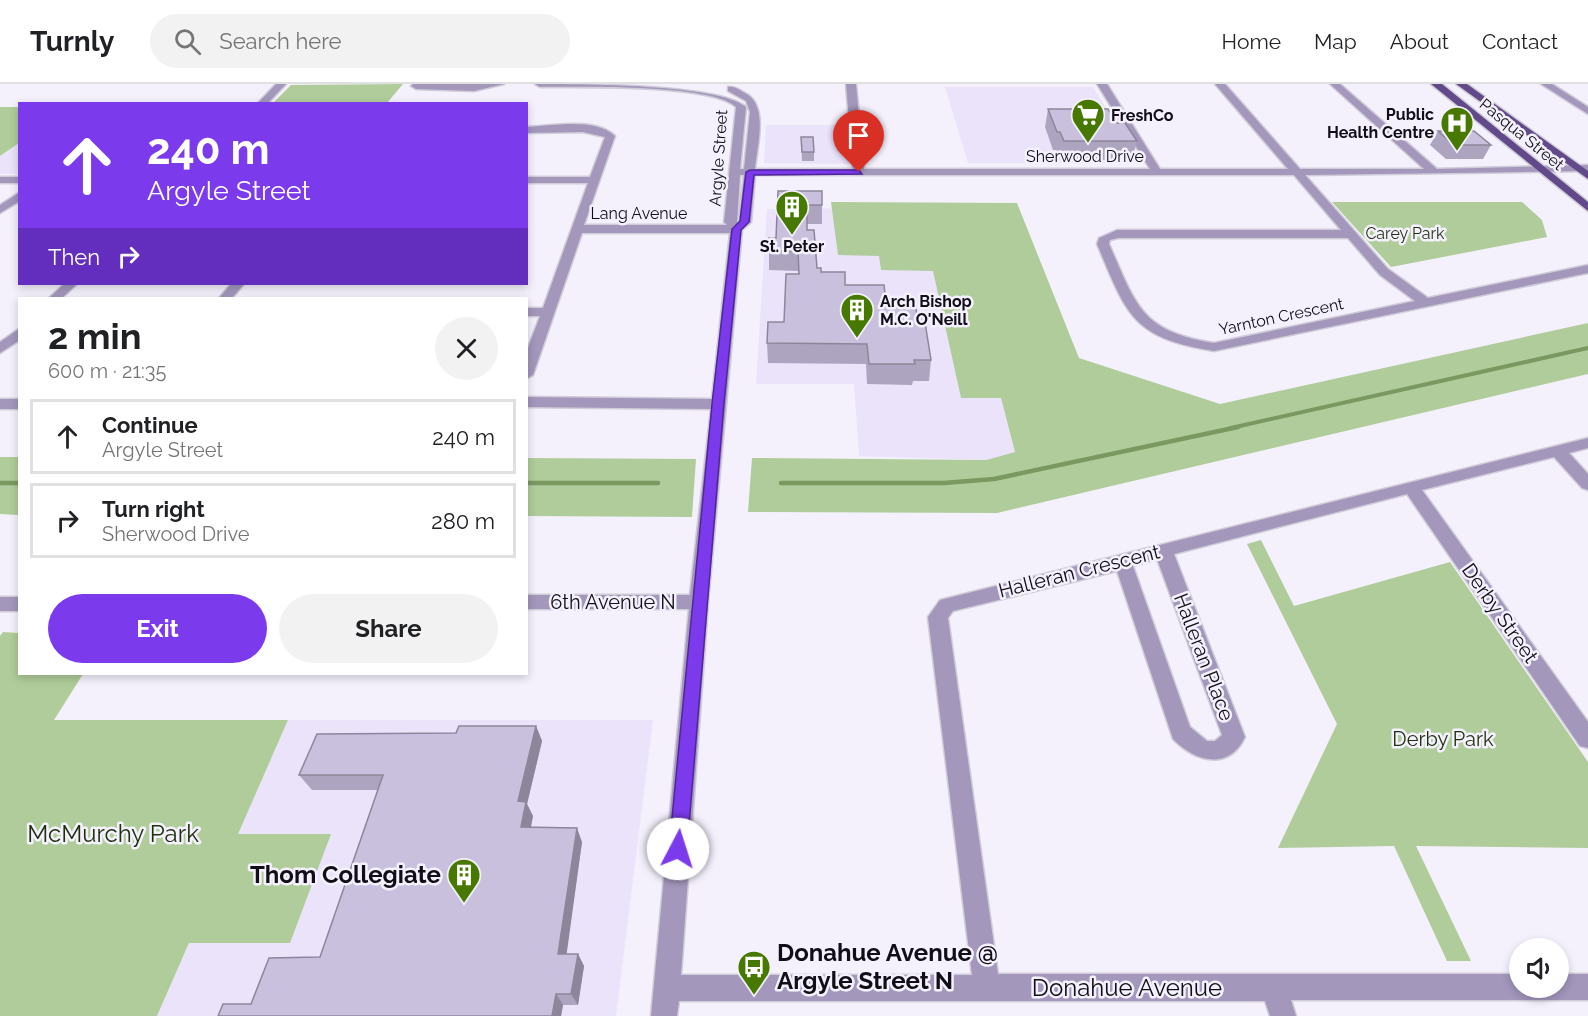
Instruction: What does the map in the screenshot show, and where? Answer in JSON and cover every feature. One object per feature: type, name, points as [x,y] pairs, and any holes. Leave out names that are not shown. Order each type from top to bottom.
[{"type":"main road","name":"Pasqua Street","points":[[1436,84],[1547,177],[1588,208]]},
{"type":"main road","name":"Pasqua Street","points":[[1461,84],[1582,168],[1588,176]]},
{"type":"street","points":[[263,102],[281,84]]},
{"type":"street","points":[[419,84],[416,86],[464,88],[499,84]]},
{"type":"street","points":[[540,84],[643,84]]},
{"type":"street","name":"Argyle Street","points":[[637,84],[704,89],[727,94],[734,98],[741,107],[730,222],[736,229]]},
{"type":"street","name":"Argyle Street","points":[[664,1016],[718,404],[736,229],[745,222],[754,104],[741,93],[709,84]]},
{"type":"street","points":[[851,84],[859,172]]},
{"type":"street","points":[[1102,84],[1157,172]]},
{"type":"street","points":[[1220,84],[1384,272],[1425,302]]},
{"type":"street","points":[[1335,84],[1434,172]]},
{"type":"street","points":[[1545,84],[1588,111]]},
{"type":"street","points":[[528,130],[605,132],[610,136],[528,369]]},
{"type":"street","name":"Sherwood Drive","points":[[735,172],[1434,172],[1582,168]]},
{"type":"street","name":"Sherwood Drive","points":[[1434,172],[1547,177],[1588,176]]},
{"type":"street","points":[[0,180],[18,180]]},
{"type":"street","points":[[528,180],[594,180]]},
{"type":"street","points":[[0,210],[18,196]]},
{"type":"street","name":"Lang Avenue","points":[[578,229],[736,229]]},
{"type":"street","name":"Yarnton Crescent","points":[[1350,234],[1117,234],[1105,238],[1103,244],[1137,318],[1148,328],[1169,339],[1214,347],[1588,269]]},
{"type":"street","points":[[56,297],[70,285]]},
{"type":"street","points":[[226,297],[237,285]]},
{"type":"street","points":[[528,312],[548,312]]},
{"type":"street","points":[[0,350],[18,334]]},
{"type":"street","points":[[528,402],[718,404]]},
{"type":"street","points":[[0,404],[18,404]]},
{"type":"street","name":"Halleran Crescent","points":[[987,988],[938,617],[947,605],[975,596],[1123,563],[1163,550],[1588,443]]},
{"type":"street","points":[[1558,451],[1588,484]]},
{"type":"street","name":"Derby Street","points":[[1412,487],[1588,739]]},
{"type":"street","name":"Halleran Place","points":[[1123,563],[1181,732],[1193,747],[1214,752],[1228,747],[1234,737],[1163,550]]},
{"type":"street","name":"6th Avenue N","points":[[528,602],[699,602]]},
{"type":"street","points":[[0,604],[18,604]]},
{"type":"street","name":"Donahue Avenue","points":[[666,988],[1588,987]]},
{"type":"street","points":[[1274,988],[1283,1016]]},
{"type":"shaded area","points":[[945,87],[1093,87],[1140,163],[968,163]]},
{"type":"shaded area","points":[[766,125],[845,125],[850,164],[764,163]]},
{"type":"shaded area","points":[[18,144],[18,174],[0,174],[0,156]]},
{"type":"shaded area","points":[[873,208],[881,270],[933,270],[961,398],[1001,398],[1015,452],[986,460],[859,456],[854,384],[756,384],[767,209]]},
{"type":"shaded area","points":[[288,720],[653,720],[616,1016],[157,1016]]},
{"type":"green space","points":[[403,84],[388,102],[274,102],[291,85]]},
{"type":"green space","points":[[0,107],[18,107],[18,144],[0,156]]},
{"type":"green space","points":[[831,202],[1017,203],[1079,358],[1220,404],[1588,323],[1588,374],[997,513],[748,512],[752,458],[986,460],[1015,452],[1001,398],[961,398],[933,271],[881,270],[879,256],[838,255]]},
{"type":"green space","name":"Carey Park","points":[[1332,202],[1522,202],[1542,220],[1547,237],[1391,267]]},
{"type":"green space","points":[[0,457],[18,457],[18,515],[0,514]]},
{"type":"green space","points":[[528,458],[696,459],[692,517],[528,516]]},
{"type":"green space","name":"Derby Park","points":[[1261,540],[1294,606],[1450,562],[1588,762],[1588,848],[1416,846],[1471,961],[1447,961],[1394,846],[1278,848],[1337,724],[1247,544]]},
{"type":"green space","name":"McMurchy Park","points":[[3,632],[18,633],[18,675],[82,675],[54,720],[288,720],[238,834],[331,834],[290,943],[189,943],[157,1016],[0,1016],[0,636]]},
{"type":"building","points":[[1048,109],[1108,109],[1117,123],[1125,123],[1137,141],[1064,141],[1060,132],[1057,132]]},
{"type":"building","points":[[1438,131],[1474,131],[1491,145],[1454,145]]},
{"type":"building","points":[[801,137],[813,137],[814,152],[802,152]]},
{"type":"building","points":[[778,191],[822,191],[822,205],[807,205],[807,230],[814,230],[817,268],[821,268],[821,272],[845,272],[845,285],[884,285],[886,302],[915,302],[917,316],[924,316],[931,360],[914,360],[915,364],[869,364],[867,344],[767,343],[768,322],[784,322],[786,274],[799,274],[798,251],[769,251],[769,238],[776,238]]},
{"type":"building","name":"Thom Collegiate","points":[[459,726],[536,726],[518,801],[526,802],[521,827],[577,828],[558,954],[578,954],[571,994],[556,994],[552,1016],[218,1016],[223,1004],[251,1004],[269,958],[320,957],[383,775],[299,775],[317,734],[456,733]]},
{"type":"waterway","points":[[1231,428],[1588,348]]},
{"type":"waterway","points":[[781,483],[944,483],[994,479],[1238,427]]},
{"type":"waterway","points":[[0,483],[18,483]]},
{"type":"waterway","points":[[528,483],[658,483]]},
{"type":"place","name":"FreshCo","points":[[1088,144]]},
{"type":"place","name":"Public Health Centre","points":[[1457,152]]},
{"type":"place","name":"St. Peter","points":[[792,236]]},
{"type":"place","name":"Arch Bishop M.C. O'Neill","points":[[857,339]]},
{"type":"place","name":"Thom Collegiate","points":[[464,904]]},
{"type":"place","name":"Donahue Avenue @ Argyle Street N","points":[[754,996]]},
{"type":"route","points":[[678,849],[699,602],[718,404],[735,262],[736,229],[745,222],[750,172],[859,172]]}]
